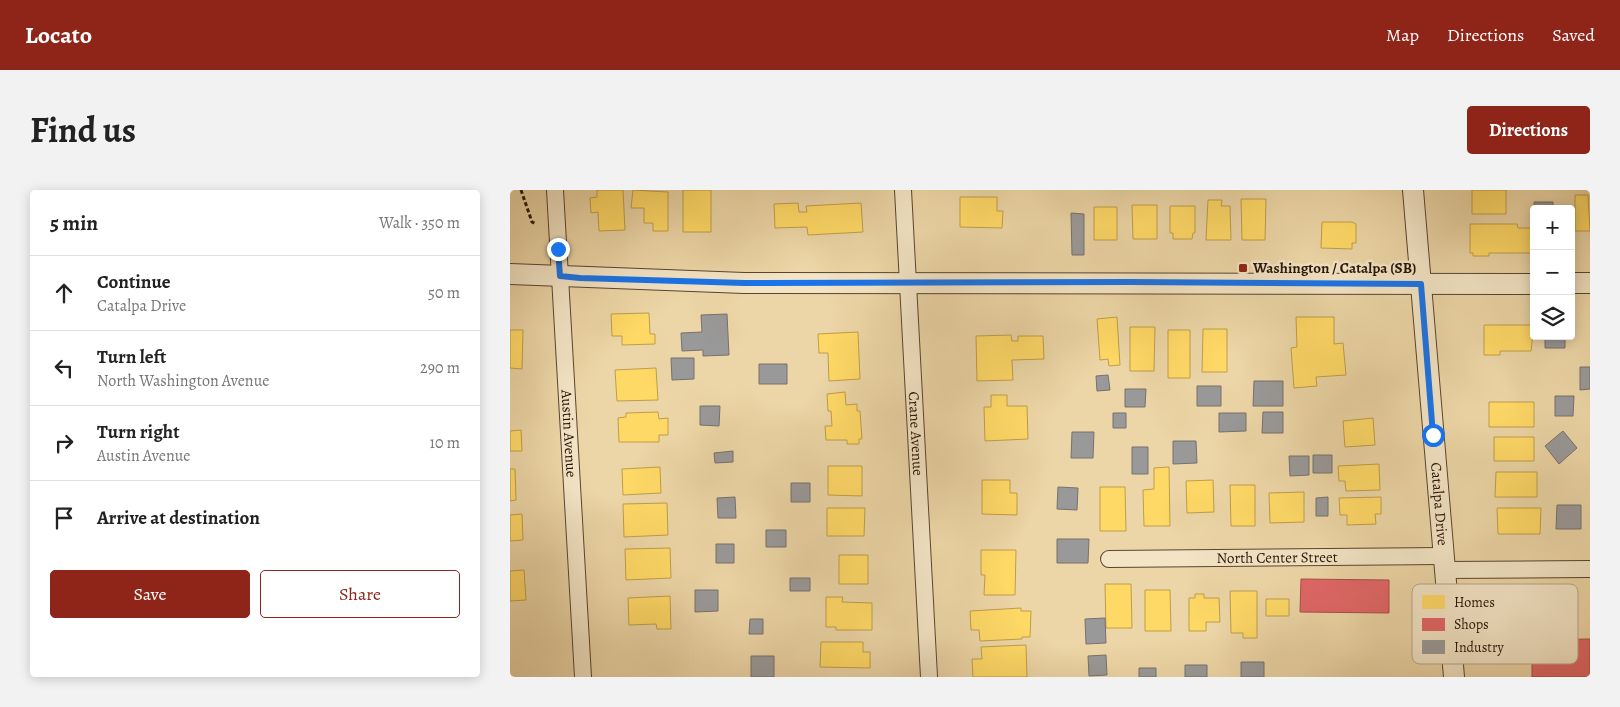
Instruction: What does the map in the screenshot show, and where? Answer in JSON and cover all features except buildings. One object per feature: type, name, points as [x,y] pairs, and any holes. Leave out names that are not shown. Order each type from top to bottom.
[{"type":"street","name":"Austin Avenue","points":[[555,190],[564,315],[583,677]]},
{"type":"street","name":"Crane Avenue","points":[[903,190],[929,677]]},
{"type":"street","name":"Catalpa Drive","points":[[1413,190],[1446,584]]},
{"type":"street","points":[[510,274],[744,283],[1530,284]]},
{"type":"street","points":[[1575,283],[1590,283]]},
{"type":"street","name":"North Center Street","points":[[1109,559],[1444,563],[1590,569]]},
{"type":"path","points":[[520,190],[532,222],[536,224]]},
{"type":"place","name":"Washington / Catalpa (SB)","points":[[1243,268]]},
{"type":"route","points":[[558,249],[560,276],[580,278],[744,283],[884,284],[1131,282],[1421,284],[1433,435]]}]
